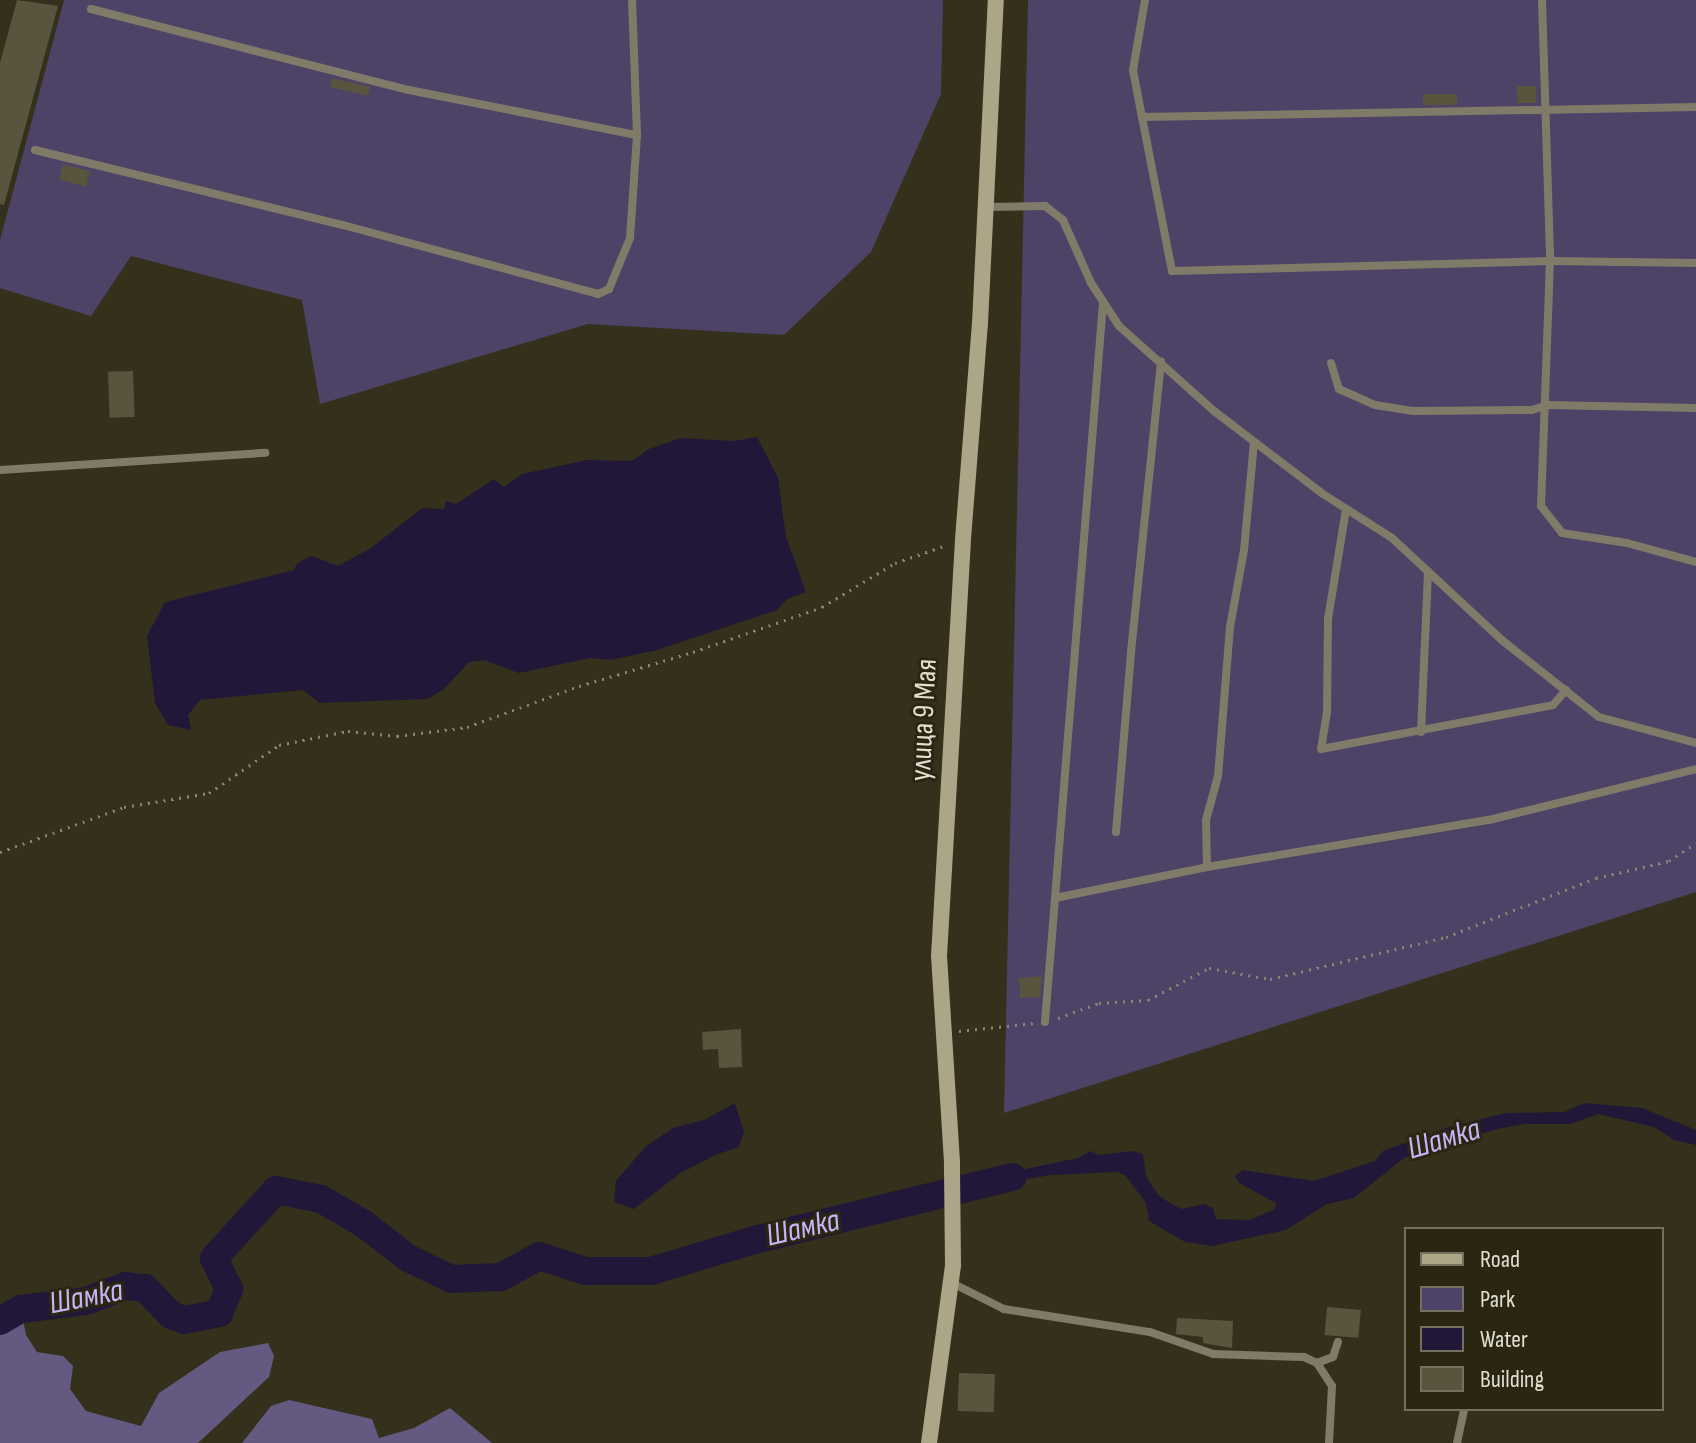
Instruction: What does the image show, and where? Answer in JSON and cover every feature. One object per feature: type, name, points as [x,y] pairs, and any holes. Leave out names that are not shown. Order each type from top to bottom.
[{"type":"main road","name":"улица 9 Мая","points":[[929,1443],[951,1282],[952,1162],[939,956],[996,0]]},
{"type":"lane","points":[[35,150],[343,225],[598,294],[609,289],[630,238],[637,135],[632,0]]},
{"type":"lane","points":[[1145,0],[1133,70],[1172,271],[1550,261],[1696,263]]},
{"type":"lane","points":[[1542,0],[1550,261],[1541,506],[1562,533],[1627,543],[1696,562]]},
{"type":"lane","points":[[91,9],[409,90],[637,135]]},
{"type":"lane","points":[[1142,117],[1696,107]]},
{"type":"lane","points":[[986,207],[1045,206],[1063,220],[1091,283],[1119,326],[1184,386],[1254,442],[1346,509],[1392,538],[1503,641],[1599,717],[1696,743]]},
{"type":"lane","points":[[1045,1022],[1103,302]]},
{"type":"lane","points":[[1116,832],[1161,362]]},
{"type":"lane","points":[[1331,363],[1339,389],[1375,405],[1414,411],[1532,410],[1547,405],[1696,408]]},
{"type":"lane","points":[[1207,867],[1206,820],[1218,776],[1230,627],[1244,550],[1254,442]]},
{"type":"lane","points":[[0,470],[265,453]]},
{"type":"lane","points":[[1346,509],[1328,619],[1327,712],[1321,749],[1553,705],[1566,690]]},
{"type":"lane","points":[[1421,732],[1428,571]]},
{"type":"lane","points":[[1055,898],[1207,867],[1489,820],[1696,769]]},
{"type":"lane","points":[[951,1282],[1004,1309],[1150,1332],[1213,1354],[1293,1355],[1317,1363],[1332,1386],[1329,1443]]},
{"type":"lane","points":[[1317,1363],[1333,1357],[1338,1342]]},
{"type":"lane","points":[[1457,1443],[1464,1411]]},
{"type":"path","points":[[0,852],[124,807],[209,793],[279,745],[348,731],[397,736],[467,727],[579,686],[693,652],[822,607],[895,563],[963,539]]},
{"type":"path","points":[[943,1032],[1045,1022],[1099,1003],[1148,1000],[1209,968],[1270,979],[1446,937],[1596,878],[1669,861],[1696,843]]},
{"type":"green space","points":[[64,0],[943,0],[941,94],[871,252],[784,335],[588,324],[320,404],[302,300],[131,256],[91,316],[0,288],[0,240]]},
{"type":"green space","points":[[1028,0],[1696,0],[1696,892],[1004,1113]]},
{"type":"shaded area","points":[[21,1309],[26,1335],[37,1352],[63,1356],[73,1366],[70,1389],[86,1411],[141,1426],[159,1393],[220,1352],[268,1343],[274,1356],[269,1377],[198,1443],[0,1443],[0,1321]]},
{"type":"shaded area","points":[[289,1400],[372,1419],[379,1438],[414,1428],[450,1408],[492,1443],[242,1443],[271,1406]]},
{"type":"water","points":[[757,437],[778,478],[786,537],[806,592],[787,599],[777,610],[657,650],[611,660],[590,658],[519,673],[484,660],[469,662],[444,689],[427,699],[319,703],[303,690],[200,700],[188,715],[191,730],[168,725],[155,703],[147,636],[165,602],[294,570],[297,563],[312,556],[338,566],[371,548],[422,508],[444,509],[446,501],[456,504],[494,479],[504,487],[522,474],[587,460],[632,461],[649,449],[681,438],[734,441]]},
{"type":"water","points":[[735,1103],[744,1132],[739,1147],[715,1155],[679,1174],[634,1209],[614,1202],[616,1181],[645,1147],[673,1128],[704,1120]]},
{"type":"water","points":[[1584,1103],[1642,1108],[1696,1130],[1696,1145],[1674,1140],[1654,1127],[1598,1114],[1571,1124],[1525,1124],[1497,1129],[1404,1158],[1354,1198],[1327,1204],[1286,1230],[1212,1246],[1185,1242],[1149,1221],[1146,1203],[1126,1176],[1118,1172],[1052,1175],[1007,1182],[977,1192],[977,1179],[996,1178],[1006,1173],[1078,1158],[1090,1151],[1099,1155],[1133,1151],[1143,1154],[1146,1176],[1158,1195],[1173,1205],[1182,1209],[1204,1204],[1213,1208],[1216,1219],[1250,1220],[1275,1209],[1276,1203],[1239,1183],[1235,1176],[1243,1170],[1314,1181],[1375,1161],[1383,1151],[1452,1126],[1506,1113],[1564,1112]]},
{"type":"building","points":[[17,0],[58,6],[4,205],[0,204],[0,63]]},
{"type":"building","points":[[332,78],[370,87],[368,96],[330,87]]},
{"type":"building","points":[[1517,86],[1536,86],[1536,103],[1517,103]]},
{"type":"building","points":[[1423,94],[1457,94],[1457,105],[1423,105]]},
{"type":"building","points":[[63,164],[90,171],[86,187],[59,179]]},
{"type":"building","points":[[133,371],[135,417],[110,418],[108,372]]},
{"type":"building","points":[[1042,976],[1040,997],[1020,998],[1019,978]]},
{"type":"building","points":[[741,1029],[742,1067],[719,1068],[718,1049],[703,1050],[702,1032]]},
{"type":"building","points":[[1327,1307],[1361,1310],[1358,1338],[1325,1335]]},
{"type":"building","points":[[1177,1318],[1233,1321],[1232,1348],[1203,1343],[1203,1337],[1176,1334]]},
{"type":"building","points":[[959,1373],[995,1374],[994,1412],[958,1411]]},
{"type":"waterway","name":"Шамка","points":[[0,1321],[21,1309],[86,1301],[125,1286],[145,1288],[170,1314],[184,1320],[219,1313],[229,1289],[214,1258],[276,1190],[321,1199],[364,1224],[408,1258],[451,1279],[501,1277],[539,1256],[585,1271],[651,1271],[758,1239],[1013,1177]]}]
